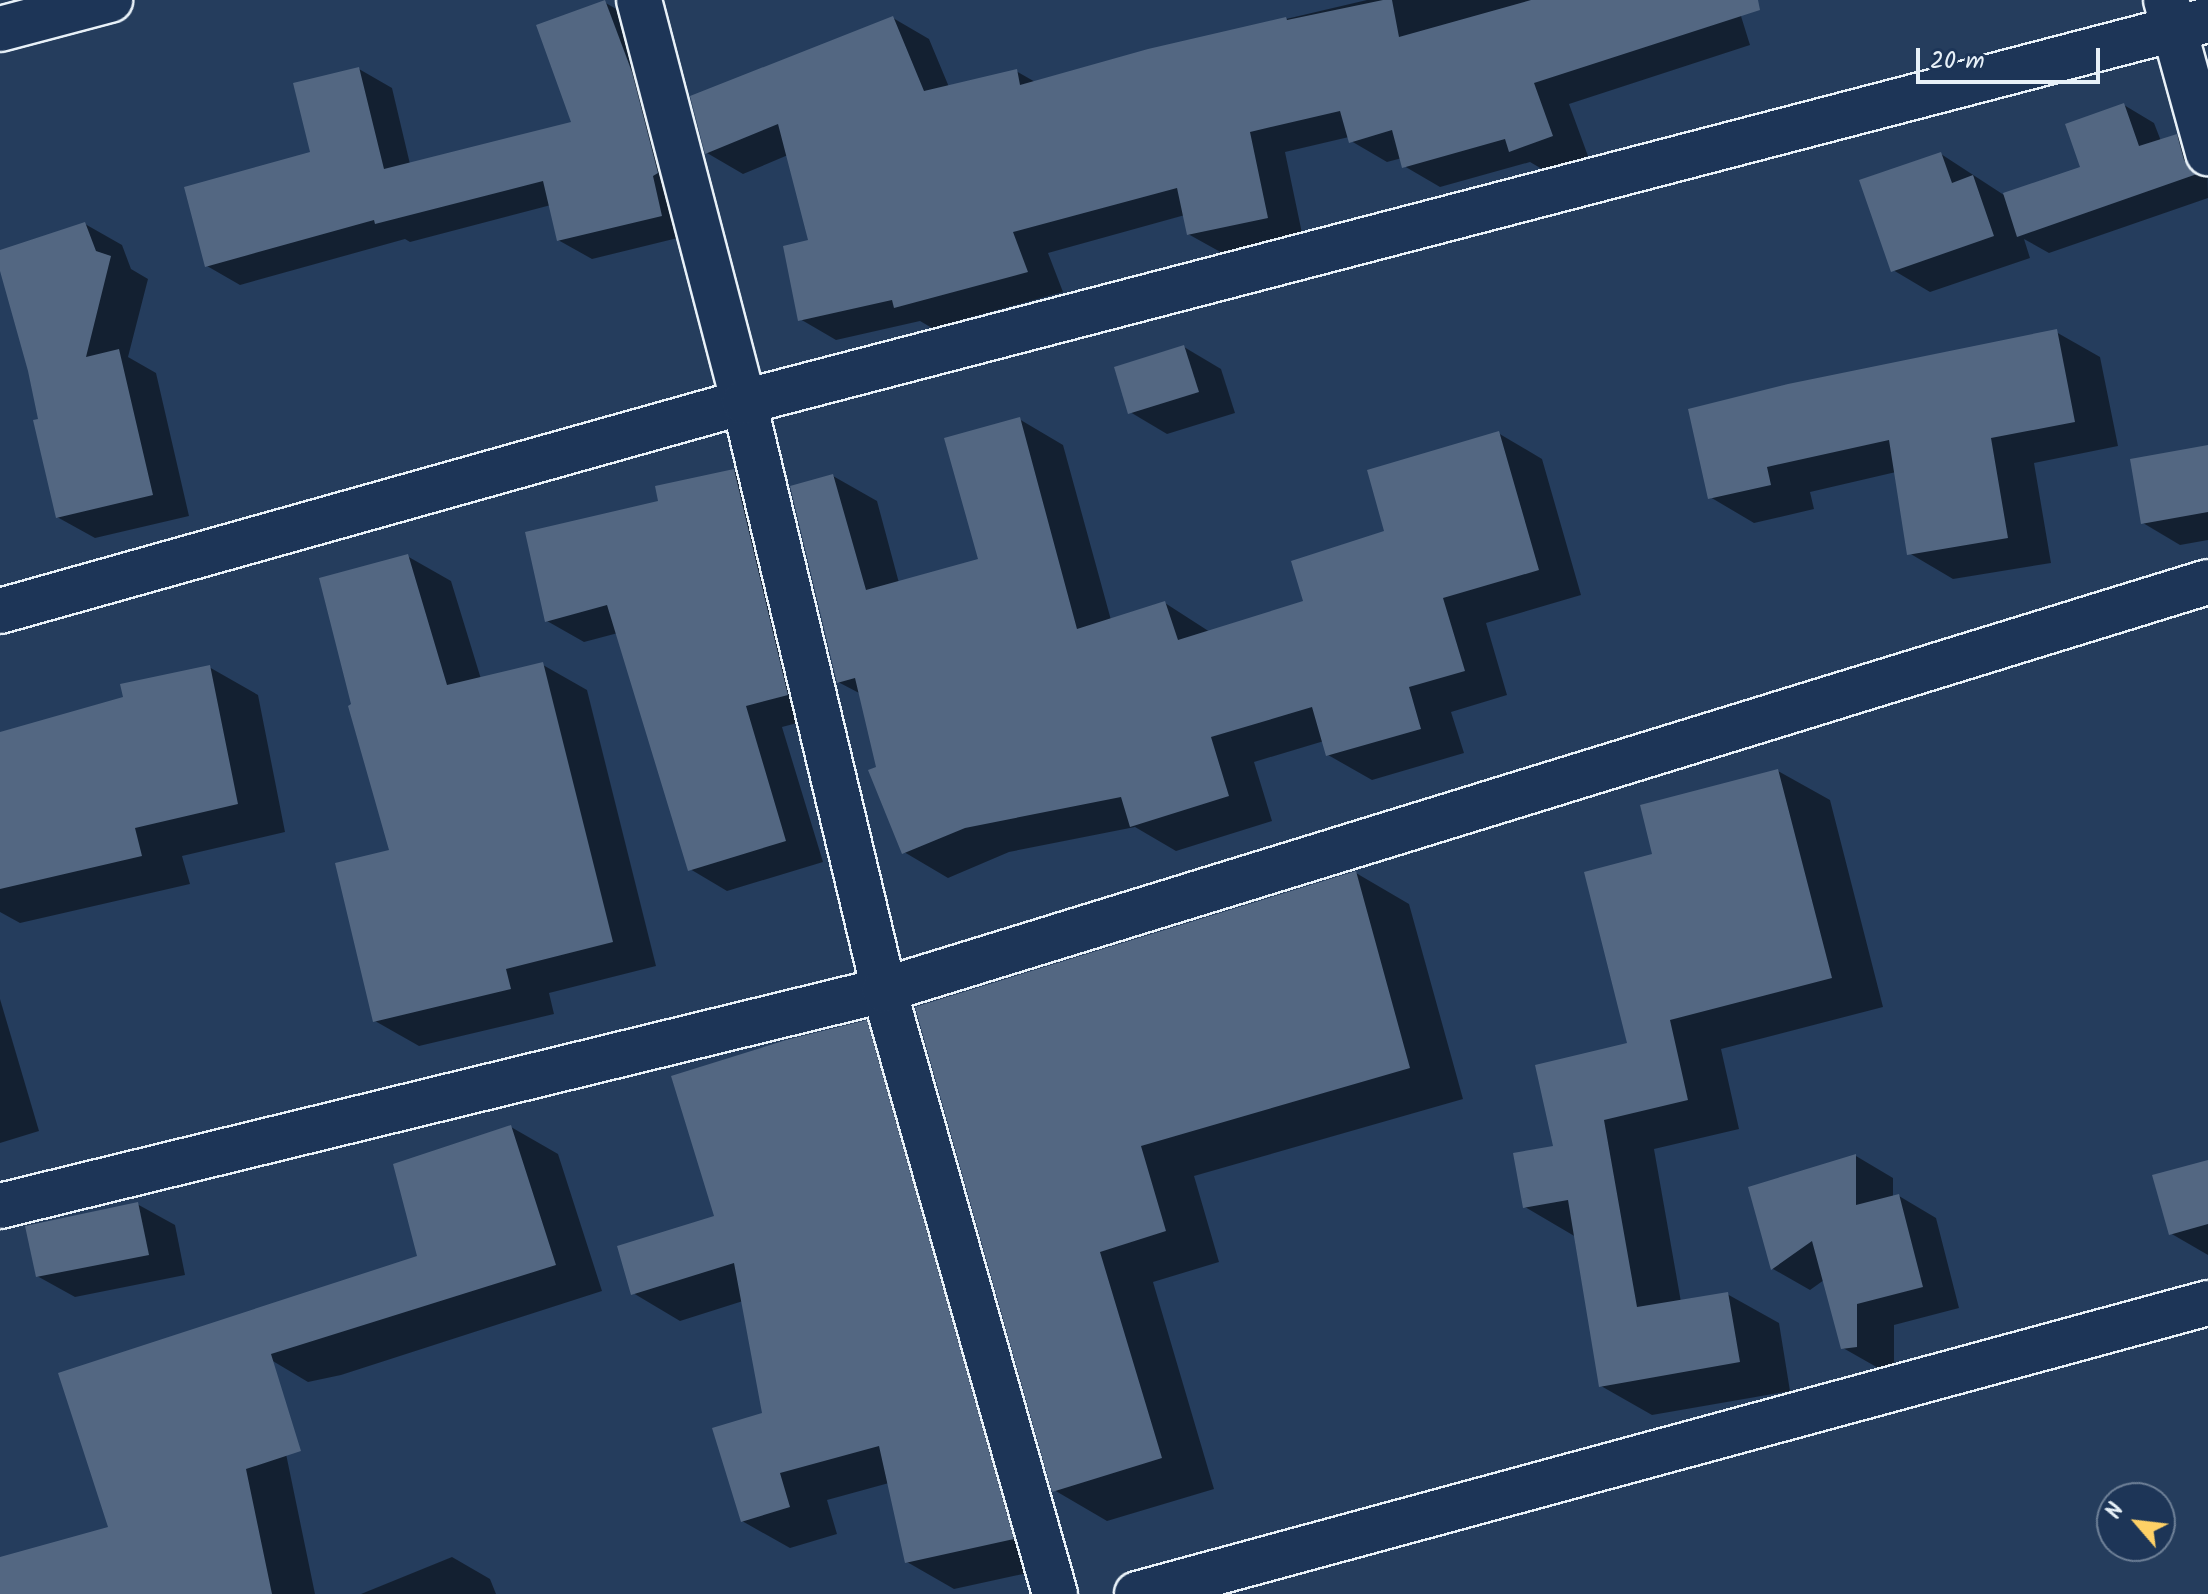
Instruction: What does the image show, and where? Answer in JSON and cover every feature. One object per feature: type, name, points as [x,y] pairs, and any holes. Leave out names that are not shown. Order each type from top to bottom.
[{"type":"street","points":[[0,29],[110,0]]},
{"type":"street","points":[[639,0],[744,402],[884,990],[1055,1594]]},
{"type":"street","points":[[0,611],[744,402],[2182,17],[2208,153]]},
{"type":"street","points":[[0,1206],[884,990],[2208,582]]},
{"type":"street","points":[[1137,1594],[2208,1303]]},
{"type":"building","points":[[605,0],[632,72],[658,173],[653,176],[662,216],[557,241],[543,181],[375,224],[374,220],[205,267],[184,187],[310,152],[293,83],[359,67],[384,169],[571,122],[536,25]]},
{"type":"building","points":[[1392,0],[1399,37],[1531,0],[1758,0],[1760,10],[1534,83],[1553,136],[1509,152],[1505,139],[1402,168],[1392,130],[1349,143],[1340,111],[1250,132],[1268,218],[1187,235],[1177,188],[1013,232],[1028,272],[894,308],[892,300],[798,321],[783,246],[808,240],[778,124],[705,154],[690,96],[893,16],[924,91],[1017,69],[1020,85],[1148,49],[1286,17],[1287,20]]},
{"type":"building","points":[[2124,103],[2139,146],[2177,134],[2184,160],[2197,174],[2017,237],[2003,193],[2080,167],[2065,124]]},
{"type":"building","points":[[1941,152],[1952,183],[1973,175],[1994,236],[1891,272],[1859,180]]},
{"type":"building","points":[[85,222],[96,251],[111,256],[86,357],[119,349],[153,495],[56,518],[33,420],[38,419],[28,371],[0,271],[0,250]]},
{"type":"building","points":[[2057,329],[2075,422],[1991,438],[2008,538],[1907,555],[1889,440],[1767,467],[1771,485],[1708,499],[1688,409],[1788,384]]},
{"type":"building","points":[[1184,345],[1199,392],[1128,414],[1114,367]]},
{"type":"building","points":[[1020,417],[1077,629],[1165,601],[1178,640],[1303,601],[1291,561],[1384,531],[1367,470],[1499,431],[1539,570],[1443,598],[1465,671],[1409,687],[1421,729],[1326,756],[1312,707],[1211,737],[1229,796],[1130,827],[1121,797],[965,828],[902,854],[868,770],[876,767],[855,678],[837,683],[790,486],[833,474],[866,590],[978,559],[944,438]]},
{"type":"building","points":[[2208,445],[2208,512],[2141,524],[2130,459]]},
{"type":"building","points":[[734,469],[788,695],[746,706],[786,841],[688,871],[607,605],[545,622],[525,532],[658,501],[655,486]]},
{"type":"building","points":[[408,554],[447,685],[543,662],[613,942],[506,969],[511,989],[373,1022],[335,863],[389,850],[348,706],[351,704],[319,578]]},
{"type":"building","points":[[210,665],[238,804],[135,828],[142,856],[0,889],[0,732],[123,697],[120,684]]},
{"type":"building","points":[[1778,769],[1832,978],[1670,1020],[1688,1100],[1604,1120],[1637,1307],[1728,1292],[1740,1362],[1599,1387],[1568,1200],[1523,1208],[1513,1153],[1553,1146],[1535,1065],[1627,1043],[1584,872],[1652,854],[1640,805]]},
{"type":"building","points":[[1356,871],[1410,1068],[1141,1146],[1166,1231],[1100,1252],[1162,1458],[1052,1492],[915,1007]]},
{"type":"building","points":[[867,1020],[1014,1539],[905,1563],[879,1446],[780,1473],[790,1507],[741,1522],[712,1428],[762,1413],[734,1263],[631,1295],[617,1246],[714,1216],[671,1076],[786,1040]]},
{"type":"building","points":[[511,1125],[556,1265],[271,1354],[301,1451],[246,1469],[272,1594],[0,1594],[0,1557],[108,1527],[58,1373],[417,1256],[393,1164]]},
{"type":"building","points":[[1856,1154],[1856,1205],[1899,1194],[1923,1287],[1857,1304],[1857,1347],[1841,1349],[1812,1241],[1771,1270],[1748,1187]]},
{"type":"building","points":[[2208,1160],[2208,1224],[2169,1235],[2152,1175]]},
{"type":"building","points":[[138,1202],[149,1255],[36,1277],[25,1226]]}]
